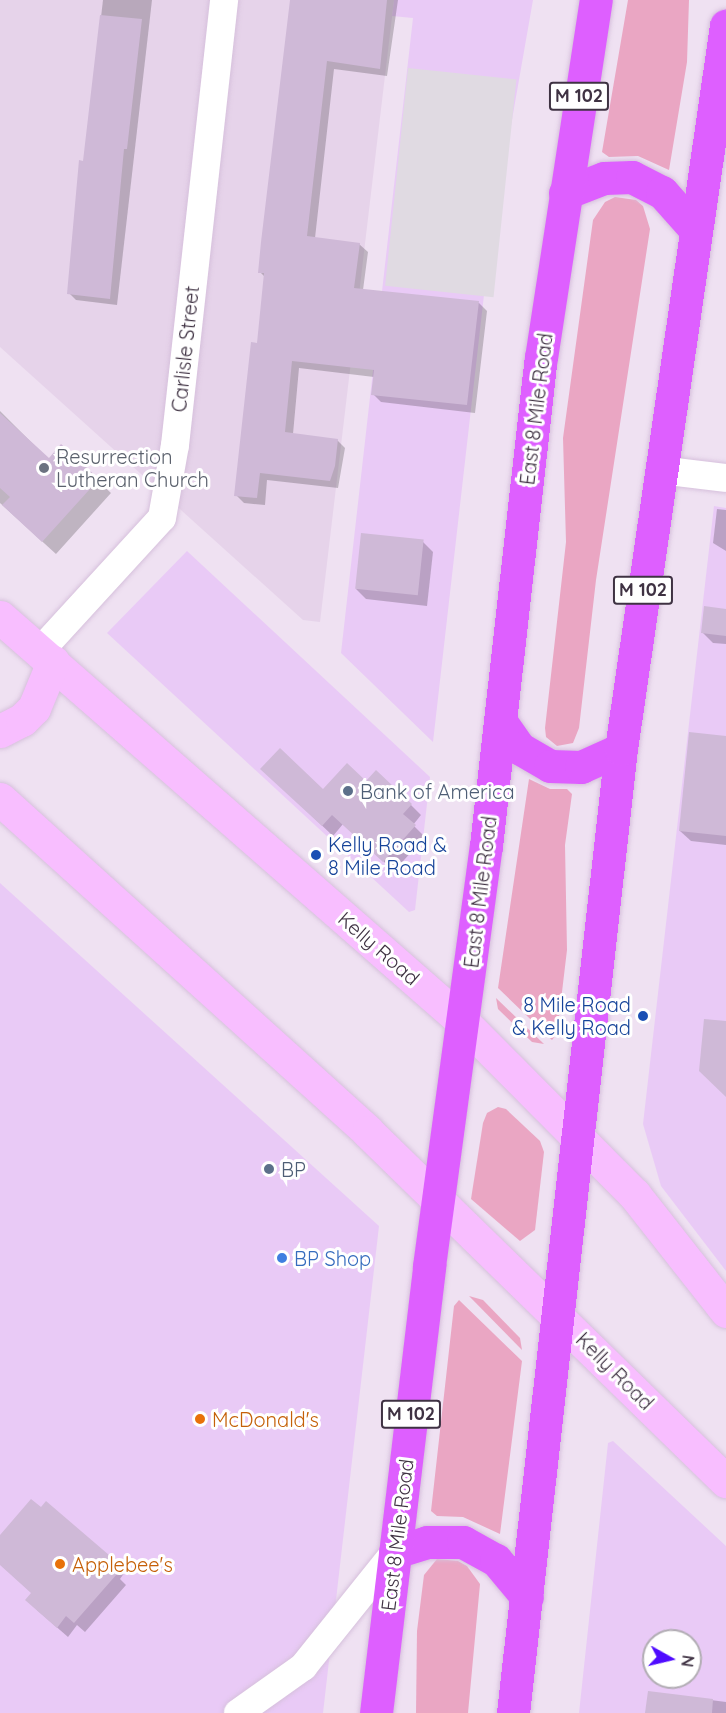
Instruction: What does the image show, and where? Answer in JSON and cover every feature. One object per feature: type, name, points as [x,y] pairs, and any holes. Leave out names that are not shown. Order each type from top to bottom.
[{"type":"highway","name":"East 8 Mile Road","points":[[376,1713],[438,1200],[501,722],[532,429],[565,193],[596,0]]},
{"type":"highway","name":"M 102","points":[[513,1713],[621,749],[694,228],[726,26]]},
{"type":"highway","points":[[565,193],[604,178],[632,177],[662,192],[694,228]]},
{"type":"highway","points":[[501,722],[519,748],[550,766],[581,767],[621,749]]},
{"type":"highway","points":[[394,1552],[427,1542],[463,1542],[496,1560],[527,1597]]},
{"type":"street","name":"Carlisle Street","points":[[46,656],[162,518],[175,445],[224,0]]},
{"type":"street","points":[[660,470],[726,478]]},
{"type":"street","name":"Kelly Road","points":[[0,617],[463,1022],[578,1137],[666,1230],[726,1311]]},
{"type":"street","points":[[0,731],[22,720],[34,708],[46,656]]},
{"type":"street","name":"Kelly Road","points":[[0,799],[271,1043],[722,1467]]},
{"type":"street","points":[[238,1713],[303,1666],[394,1552]]},
{"type":"shaded area","points":[[0,0],[394,0],[320,622],[303,620],[0,347]]},
{"type":"shaded area","points":[[394,0],[533,0],[489,251],[433,742],[341,653],[413,18],[392,16]]},
{"type":"shaded area","points":[[628,0],[689,0],[687,62],[669,170],[638,156],[609,157],[602,152]]},
{"type":"shaded area","points":[[408,68],[516,79],[494,297],[385,286]]},
{"type":"shaded area","points":[[615,197],[636,200],[643,206],[650,229],[596,580],[579,728],[573,743],[557,746],[546,737],[545,728],[566,542],[563,438],[593,220],[605,202]]},
{"type":"shaded area","points":[[714,506],[726,508],[726,1271],[661,1186],[643,1124]]},
{"type":"shaded area","points":[[187,551],[430,777],[415,910],[409,912],[107,633]]},
{"type":"shaded area","points":[[529,779],[550,789],[567,789],[572,794],[565,845],[567,950],[557,1034],[552,1040],[498,988]]},
{"type":"shaded area","points":[[0,883],[379,1226],[323,1713],[0,1713]]},
{"type":"shaded area","points":[[496,998],[544,1044],[532,1042],[498,1009]]},
{"type":"shaded area","points":[[498,1107],[506,1109],[540,1141],[544,1152],[535,1230],[520,1241],[471,1199],[483,1123],[487,1113]]},
{"type":"shaded area","points":[[469,1296],[483,1300],[520,1338],[522,1350]]},
{"type":"shaded area","points":[[459,1300],[522,1361],[500,1534],[463,1517],[437,1516],[431,1511],[454,1306]]},
{"type":"shaded area","points":[[613,1441],[726,1546],[726,1713],[579,1713],[608,1443]]},
{"type":"shaded area","points":[[437,1559],[458,1561],[467,1566],[480,1584],[468,1713],[416,1713],[417,1631],[424,1575]]},
{"type":"building","points":[[290,0],[387,0],[380,69],[327,61],[307,236],[360,243],[354,288],[479,301],[467,405],[371,395],[374,370],[292,361],[285,432],[338,439],[335,466],[330,481],[260,473],[257,498],[234,496],[251,342],[257,343],[264,273],[258,273]]},
{"type":"building","points":[[100,15],[142,19],[127,149],[124,149],[110,299],[67,294],[79,160],[83,161]]},
{"type":"building","name":"Resurrection Lutheran Church","points":[[0,413],[49,458],[61,444],[99,479],[42,542],[2,505],[10,497],[0,488]]},
{"type":"building","points":[[361,533],[424,540],[418,595],[355,589]]},
{"type":"building","points":[[704,606],[726,609],[726,636],[701,633]]},
{"type":"building","points":[[689,732],[726,736],[726,836],[679,831]]},
{"type":"building","points":[[280,748],[323,789],[347,763],[366,781],[376,770],[412,804],[403,814],[416,825],[383,862],[332,815],[322,826],[260,769]]},
{"type":"building","points":[[704,1019],[726,1021],[726,1097],[699,1071]]},
{"type":"building","name":"Applebee's","points":[[31,1499],[41,1507],[46,1501],[116,1561],[110,1568],[117,1574],[74,1623],[66,1616],[57,1628],[25,1600],[31,1593],[0,1565],[0,1535]]},
{"type":"building","points":[[648,1691],[713,1699],[712,1713],[645,1713]]},
{"type":"place","name":"Resurrection Lutheran Church","points":[[44,468]]},
{"type":"place","name":"Bank of America","points":[[348,791]]},
{"type":"place","name":"Kelly Road & 8 Mile Road","points":[[316,855]]},
{"type":"place","name":"8 Mile Road & Kelly Road","points":[[643,1016]]},
{"type":"place","name":"BP","points":[[269,1169]]},
{"type":"place","name":"BP Shop","points":[[282,1258]]},
{"type":"place","name":"McDonald's","points":[[200,1419]]},
{"type":"place","name":"Applebee's","points":[[60,1564]]}]
